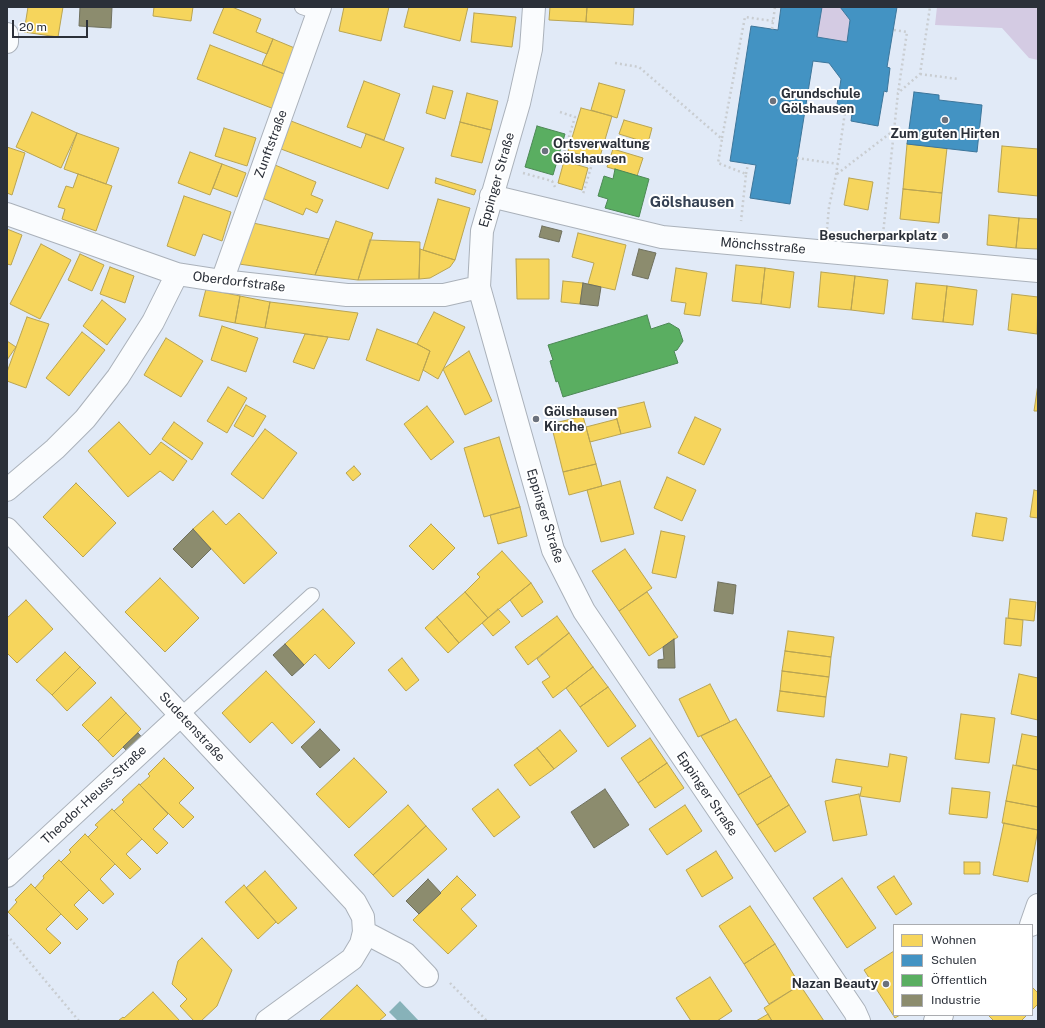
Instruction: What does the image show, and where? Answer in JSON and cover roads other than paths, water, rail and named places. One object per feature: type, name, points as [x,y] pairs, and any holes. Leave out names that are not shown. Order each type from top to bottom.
[{"type":"street","name":"Eppinger Straße","points":[[534,7],[531,49],[519,103],[482,231],[479,288],[553,550],[584,611],[859,1021]]},
{"type":"street","name":"Zunftstraße","points":[[222,281],[313,9]]},
{"type":"street","points":[[7,34],[7,42]]},
{"type":"street","name":"Mönchsstraße","points":[[491,196],[662,237],[1038,271]]},
{"type":"street","name":"Oberdorfstraße","points":[[7,214],[177,274],[222,281],[347,295],[444,295],[479,288]]},
{"type":"street","points":[[7,490],[55,449],[85,419],[114,384],[153,322],[177,274]]},
{"type":"street","name":"Sudetenstraße","points":[[7,529],[355,902],[363,917],[364,932]]},
{"type":"street","name":"Theodor-Heuss-Straße","points":[[7,876],[181,715]]},
{"type":"street","points":[[1031,924],[1038,905]]},
{"type":"street","points":[[268,1021],[352,959],[361,944],[364,932],[406,954],[436,977]]},
{"type":"lane","points":[[181,715],[312,595]]},
{"type":"place","name":"Grundschule Gölshausen","points":[[773,101]]},
{"type":"place","name":"Zum guten Hirten","points":[[945,120]]},
{"type":"place","name":"Ortsverwaltung Gölshausen","points":[[545,151]]},
{"type":"place","name":"Besucherparkplatz","points":[[945,236]]},
{"type":"place","name":"Gölshausen Kirche","points":[[536,419]]},
{"type":"place","name":"Nazan Beauty","points":[[886,984]]},
{"type":"district","name":"Gölshausen","points":[[692,202]]}]
